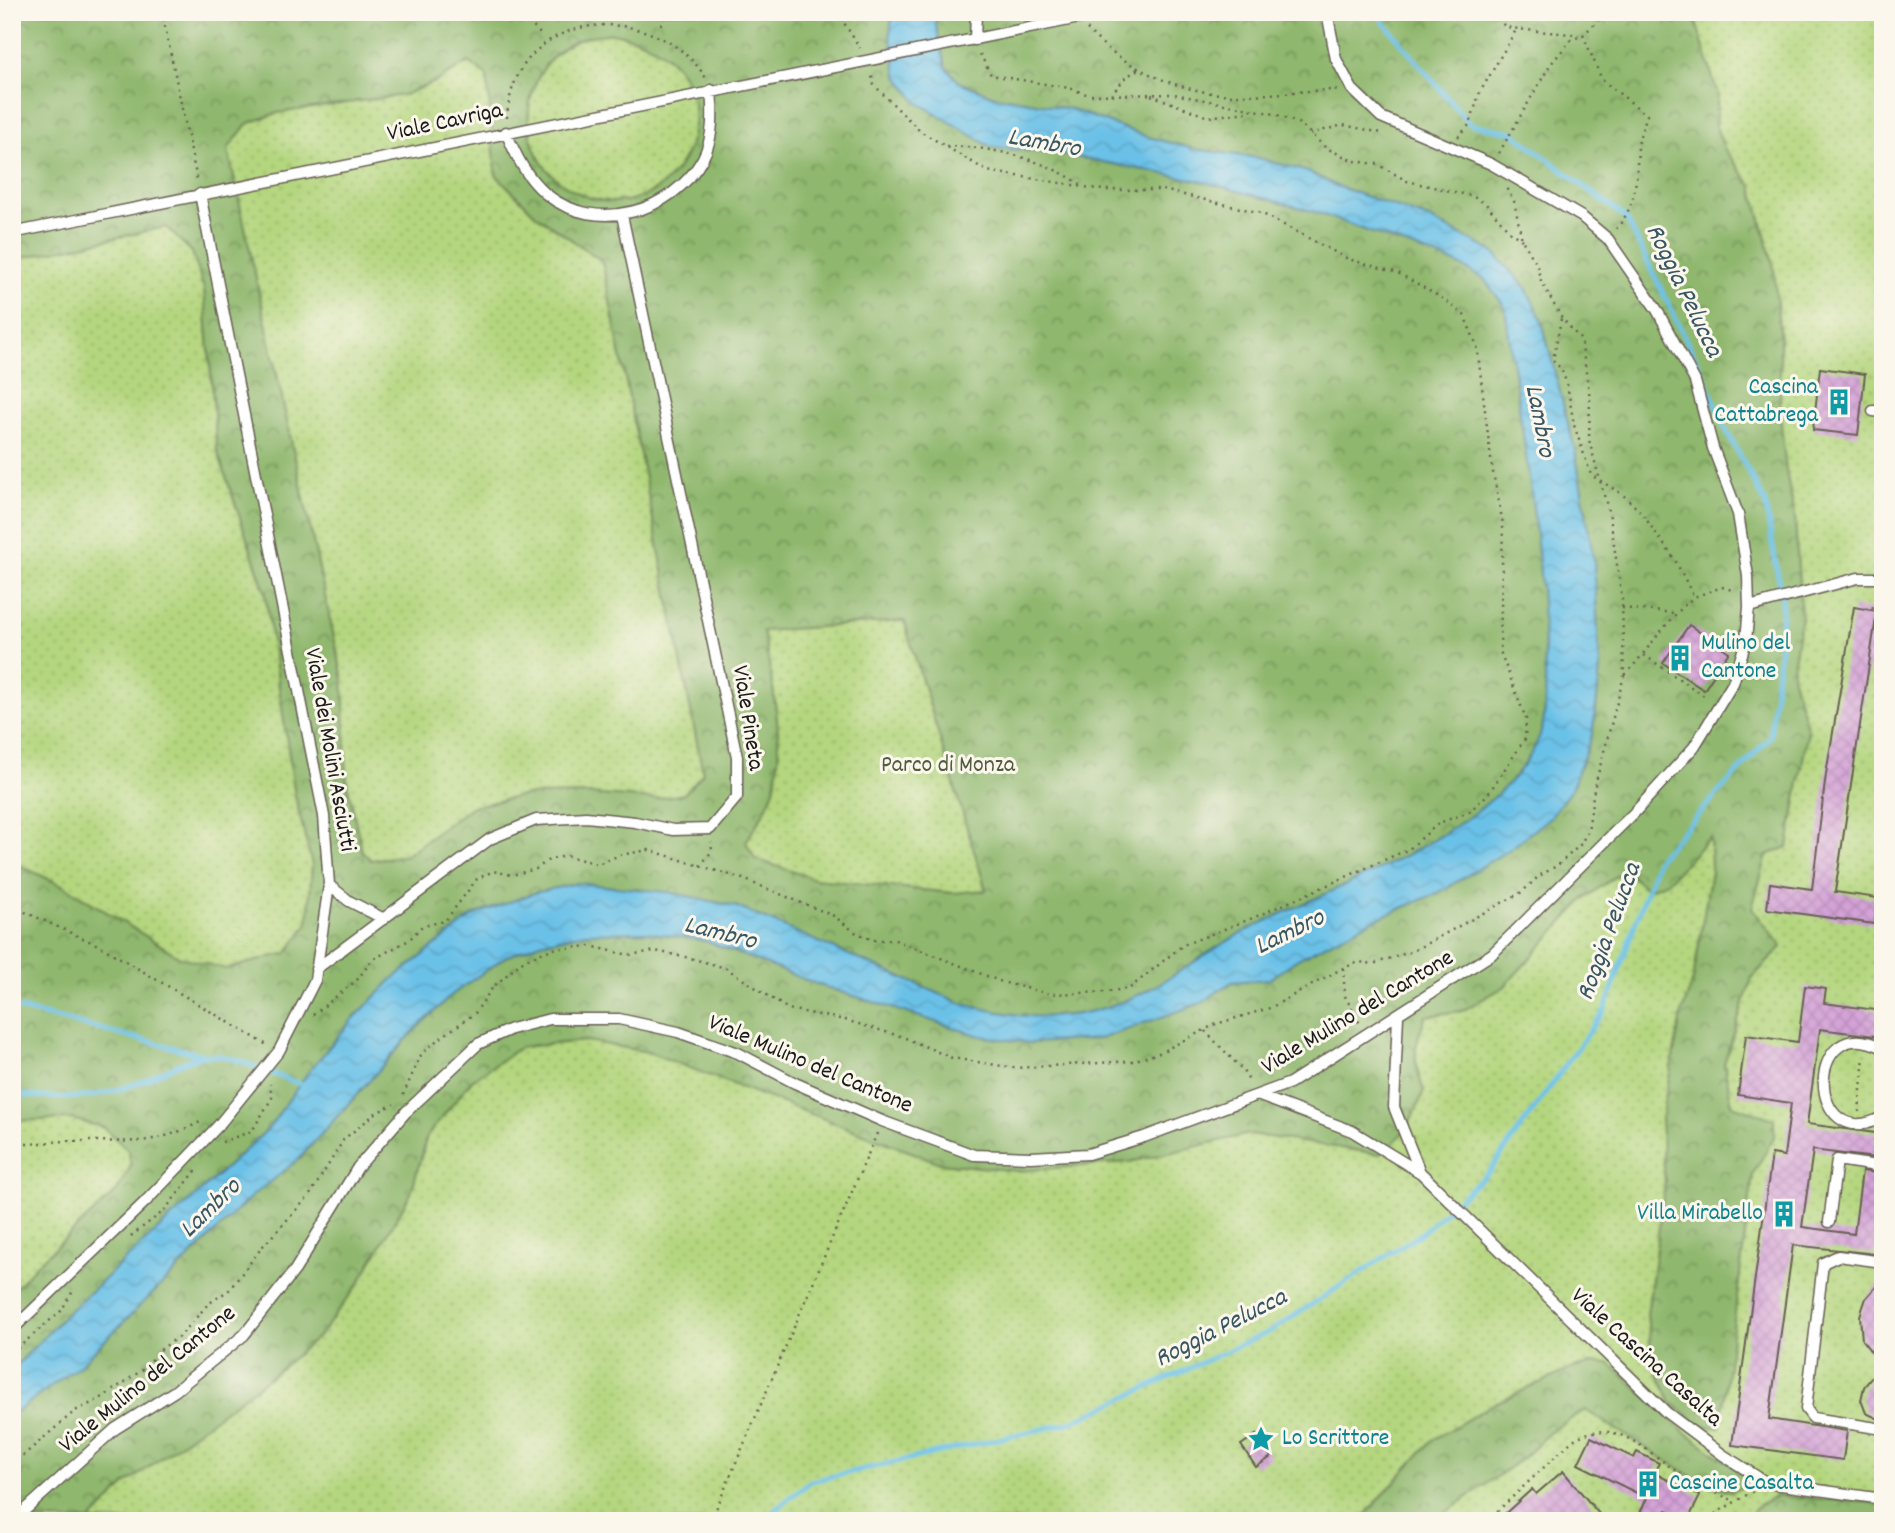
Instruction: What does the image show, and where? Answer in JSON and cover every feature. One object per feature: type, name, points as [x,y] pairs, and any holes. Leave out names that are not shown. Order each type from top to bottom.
[{"type":"lane","points":[[976,12],[975,40],[1109,12]]},
{"type":"lane","name":"Viale Mulino del Cantone","points":[[13,1521],[115,1429],[175,1391],[244,1335],[295,1270],[358,1167],[406,1112],[478,1044],[511,1029],[550,1020],[578,1017],[619,1019],[678,1032],[738,1053],[795,1083],[882,1121],[974,1156],[1088,1154],[1260,1096],[1290,1083],[1492,954],[1634,813],[1685,756],[1733,683],[1746,641],[1749,607],[1748,576],[1738,514],[1713,447],[1695,381],[1657,310],[1608,239],[1553,199],[1491,164],[1381,117],[1352,89],[1336,59],[1326,12]]},
{"type":"lane","name":"Viale Cavriga","points":[[12,233],[712,90],[975,40]]},
{"type":"lane","points":[[506,132],[529,177],[548,195],[571,208],[596,215],[622,215],[655,205],[683,185],[703,157],[713,124],[712,90]]},
{"type":"lane","name":"Viale dei Molini Asciutti","points":[[12,1330],[145,1202],[264,1072],[279,1051],[315,980],[329,885],[324,816],[200,194]]},
{"type":"lane","name":"Viale Pineta","points":[[622,215],[737,757],[737,797],[710,829]]},
{"type":"lane","points":[[1749,607],[1858,578],[1883,578]]},
{"type":"lane","points":[[316,969],[490,839],[536,820],[586,817],[635,822],[673,830],[710,829]]},
{"type":"lane","points":[[329,885],[349,901],[384,919]]},
{"type":"lane","name":"Viale Cascina Casalta","points":[[1398,1016],[1394,1107],[1420,1173]]},
{"type":"lane","points":[[1883,1048],[1865,1042],[1839,1049],[1827,1062],[1821,1078],[1824,1096],[1833,1111],[1857,1123],[1883,1117]]},
{"type":"lane","name":"Viale Cascina Casalta","points":[[1260,1096],[1352,1131],[1420,1173],[1455,1204],[1667,1413],[1723,1455],[1768,1483],[1883,1499]]},
{"type":"lane","points":[[1829,1222],[1837,1160],[1883,1167]]},
{"type":"lane","points":[[1883,1262],[1839,1256],[1823,1263],[1807,1409],[1813,1418],[1883,1429]]},
{"type":"path","points":[[162,12],[200,194]]},
{"type":"path","points":[[506,132],[508,102],[517,76],[530,51],[543,37],[519,12]]},
{"type":"path","points":[[649,23],[660,27],[666,12]]},
{"type":"path","points":[[304,1021],[357,980],[372,960],[409,940],[422,926],[445,920],[477,879],[493,871],[512,876],[536,869],[550,859],[566,856],[598,864],[620,855],[649,850],[743,879],[834,916],[855,932],[873,940],[895,940],[1002,982],[1050,994],[1106,992],[1130,988],[1183,945],[1253,918],[1409,849],[1439,823],[1469,813],[1488,794],[1524,739],[1527,719],[1500,651],[1503,524],[1492,467],[1477,346],[1464,315],[1440,297],[1398,273],[1348,259],[1261,213],[1163,190],[1084,187],[987,171],[920,131],[873,85],[869,60],[837,12]]},
{"type":"path","points":[[1495,12],[1504,25],[1516,30],[1531,28],[1583,35]]},
{"type":"path","points":[[12,1465],[75,1411],[100,1399],[145,1368],[160,1350],[181,1335],[208,1304],[229,1290],[263,1246],[310,1195],[344,1139],[376,1114],[399,1101],[412,1081],[421,1055],[475,1013],[493,987],[524,960],[533,956],[552,949],[590,946],[629,955],[655,951],[690,958],[726,968],[788,1009],[845,1020],[903,1037],[952,1058],[1015,1068],[1132,1061],[1159,1053],[1240,1015],[1270,1008],[1343,968],[1359,962],[1373,964],[1439,939],[1522,892],[1580,845],[1588,831],[1594,789],[1624,676],[1622,608],[1602,482],[1589,440],[1590,398],[1581,340],[1561,317],[1522,240],[1514,201],[1491,164],[1550,65],[1571,40],[1583,35],[1607,12]]},
{"type":"path","points":[[1076,18],[1103,48],[1138,69],[1190,88],[1240,95],[1352,89]]},
{"type":"path","points":[[1449,146],[1470,124],[1479,94],[1516,30]]},
{"type":"path","points":[[1583,35],[1602,80],[1647,115],[1638,145],[1638,181],[1632,208],[1608,239]]},
{"type":"path","points":[[975,40],[992,75],[1069,88],[1089,95],[1174,94],[1275,114],[1300,124],[1326,148],[1354,161],[1377,164],[1407,181],[1455,190],[1479,200],[1486,204],[1510,232],[1522,240]]},
{"type":"path","points":[[689,50],[698,60],[712,90]]},
{"type":"path","points":[[1111,94],[1125,78],[1138,69]]},
{"type":"path","points":[[1148,94],[1208,117],[1251,111]]},
{"type":"path","points":[[1310,134],[1343,125],[1389,134]]},
{"type":"path","points":[[945,146],[974,147],[1034,161],[1059,170],[1084,187]]},
{"type":"path","points":[[1561,317],[1553,360],[1561,369],[1567,384],[1574,425],[1591,475],[1622,494],[1641,512],[1675,559],[1695,597]]},
{"type":"path","points":[[1624,676],[1644,655],[1675,613],[1695,597],[1726,588],[1733,589]]},
{"type":"path","points":[[1866,609],[1883,605]]},
{"type":"path","points":[[1622,608],[1675,613]]},
{"type":"path","points":[[1644,655],[1719,706]]},
{"type":"path","points":[[700,866],[712,851],[710,829]]},
{"type":"path","points":[[12,906],[100,946],[279,1051]]},
{"type":"path","points":[[1343,968],[1345,996],[1367,1036]]},
{"type":"path","points":[[1205,1031],[1241,1068],[1260,1096]]},
{"type":"path","points":[[1857,1123],[1865,1042]]},
{"type":"path","points":[[218,1143],[252,1131],[272,1098]]},
{"type":"path","points":[[12,1144],[70,1141],[138,1143],[163,1139],[206,1119]]},
{"type":"path","points":[[710,1521],[882,1121]]},
{"type":"path","points":[[122,1243],[164,1211],[202,1163]]},
{"type":"path","points":[[12,1353],[61,1311],[76,1287]]},
{"type":"path","points":[[1487,1521],[1573,1440],[1586,1432],[1600,1430],[1618,1433],[1634,1441],[1686,1478],[1735,1501]]},
{"type":"path","points":[[1703,1521],[1768,1483]]},
{"type":"green space","name":"Parco di Monza","points":[[12,12],[1883,12],[1883,1521],[12,1521]]},
{"type":"green space","points":[[12,12],[1693,12],[1718,95],[1715,124],[1724,148],[1752,186],[1774,268],[1780,341],[1780,414],[1786,471],[1795,517],[1801,617],[1792,675],[1808,730],[1788,847],[1767,855],[1752,908],[1782,947],[1752,978],[1724,1064],[1732,1105],[1774,1119],[1774,1137],[1753,1174],[1720,1428],[1699,1425],[1671,1402],[1653,1364],[1647,1315],[1665,1183],[1661,1119],[1681,1016],[1693,980],[1711,871],[1710,837],[1667,882],[1647,890],[1625,870],[1585,898],[1504,987],[1462,1011],[1426,1016],[1416,1045],[1417,1070],[1424,1091],[1407,1127],[1379,1154],[1249,1134],[1130,1162],[1018,1171],[940,1163],[648,1052],[586,1041],[521,1047],[472,1080],[427,1136],[411,1193],[358,1285],[321,1334],[279,1370],[125,1485],[90,1521],[12,1521],[12,1292],[35,1266],[117,1191],[131,1166],[128,1150],[104,1128],[72,1119],[12,1121],[12,862],[64,886],[180,957],[226,969],[287,953],[308,923],[312,865],[295,796],[265,592],[217,450],[204,289],[192,252],[166,227],[12,260]],"holes":[[[612,33],[656,49],[682,74],[694,105],[692,138],[678,167],[655,190],[625,201],[588,197],[562,184],[542,163],[533,146],[529,127],[533,90],[541,72],[553,57],[568,45],[586,37]],[[469,62],[487,76],[496,175],[536,215],[602,261],[703,773],[684,794],[655,799],[588,794],[526,795],[471,807],[406,855],[371,860],[362,851],[347,782],[343,679],[228,149],[247,124],[277,113],[404,95],[435,82]],[[904,621],[986,890],[953,893],[815,879],[755,859],[746,842],[772,796],[778,751],[776,710],[763,631]]]},
{"type":"green space","points":[[1609,1363],[1683,1430],[1742,1473],[1745,1486],[1732,1492],[1702,1483],[1585,1410],[1549,1433],[1523,1458],[1434,1521],[1360,1521],[1431,1441],[1495,1403],[1573,1368]]},
{"type":"green space","points":[[1777,1496],[1883,1503],[1883,1521],[1746,1521],[1758,1505]]},
{"type":"water","name":"Lambro","points":[[893,12],[936,12],[936,25],[946,67],[959,82],[994,96],[1071,109],[1148,137],[1195,149],[1259,158],[1308,172],[1337,186],[1429,219],[1492,251],[1525,286],[1541,318],[1575,450],[1594,560],[1600,669],[1596,709],[1592,735],[1571,790],[1550,817],[1512,848],[1440,892],[1369,922],[1296,960],[1270,979],[1232,982],[1201,1003],[1100,1039],[1030,1043],[980,1036],[816,984],[706,941],[647,932],[585,933],[541,943],[505,957],[453,994],[413,1032],[299,1159],[252,1196],[79,1366],[12,1415],[12,1370],[67,1313],[268,1129],[309,1071],[351,1021],[393,979],[474,915],[534,893],[577,883],[667,892],[735,906],[961,1003],[1018,1015],[1075,1014],[1094,1011],[1130,999],[1238,935],[1408,854],[1452,829],[1490,801],[1520,770],[1540,735],[1544,716],[1545,672],[1539,565],[1505,307],[1483,278],[1455,263],[1315,212],[1196,180],[1056,153],[991,147],[917,102],[897,75],[890,34]]},
{"type":"building","name":"Cascina Cattabrega","points":[[1820,368],[1865,374],[1858,435],[1813,430]]},
{"type":"building","points":[[1854,607],[1877,611],[1835,892],[1878,898],[1875,924],[1767,909],[1770,883],[1812,889],[1826,774]]},
{"type":"building","name":"Mulino del Cantone","points":[[1689,625],[1729,652],[1704,690],[1663,663]]},
{"type":"building","name":"Villa Mirabello","points":[[1805,986],[1826,989],[1824,1003],[1883,1011],[1883,1037],[1820,1029],[1807,1124],[1883,1134],[1883,1159],[1813,1150],[1802,1227],[1854,1234],[1862,1171],[1883,1174],[1876,1254],[1793,1245],[1769,1419],[1847,1431],[1843,1460],[1732,1445],[1772,1154],[1784,1156],[1791,1103],[1738,1095],[1746,1035],[1798,1042]]},
{"type":"building","points":[[1883,1279],[1883,1367],[1862,1340],[1860,1316],[1866,1298]]},
{"type":"building","points":[[1883,1373],[1883,1421],[1866,1413],[1861,1400],[1864,1387],[1872,1377]]},
{"type":"building","points":[[1256,1435],[1271,1457],[1256,1467],[1241,1445]]},
{"type":"building","name":"Cascine Casalta","points":[[1591,1437],[1634,1458],[1637,1452],[1659,1463],[1654,1473],[1700,1496],[1688,1520],[1667,1510],[1661,1521],[1636,1521],[1647,1498],[1578,1464]]},
{"type":"building","points":[[1563,1471],[1605,1521],[1497,1521],[1532,1489],[1536,1494]]},
{"type":"waterway","name":"Roggia Pelucca","points":[[761,1521],[811,1481],[1069,1423],[1271,1331],[1423,1232],[1489,1172],[1605,1010],[1658,858],[1770,737],[1781,637],[1782,598],[1765,502],[1725,428],[1705,378],[1626,218],[1512,132],[1470,124],[1375,12]]},
{"type":"waterway","points":[[12,1007],[203,1055]]},
{"type":"waterway","points":[[12,1094],[63,1098],[109,1092],[143,1081],[195,1058],[213,1055],[239,1061],[304,1085]]},
{"type":"place","name":"Cascina Cattabrega","points":[[1839,402]]},
{"type":"place","name":"Mulino del Cantone","points":[[1680,658]]},
{"type":"place","name":"Villa Mirabello","points":[[1784,1214]]},
{"type":"place","name":"Lo Scrittore","points":[[1261,1439]]},
{"type":"place","name":"Cascine Casalta","points":[[1648,1484]]}]
